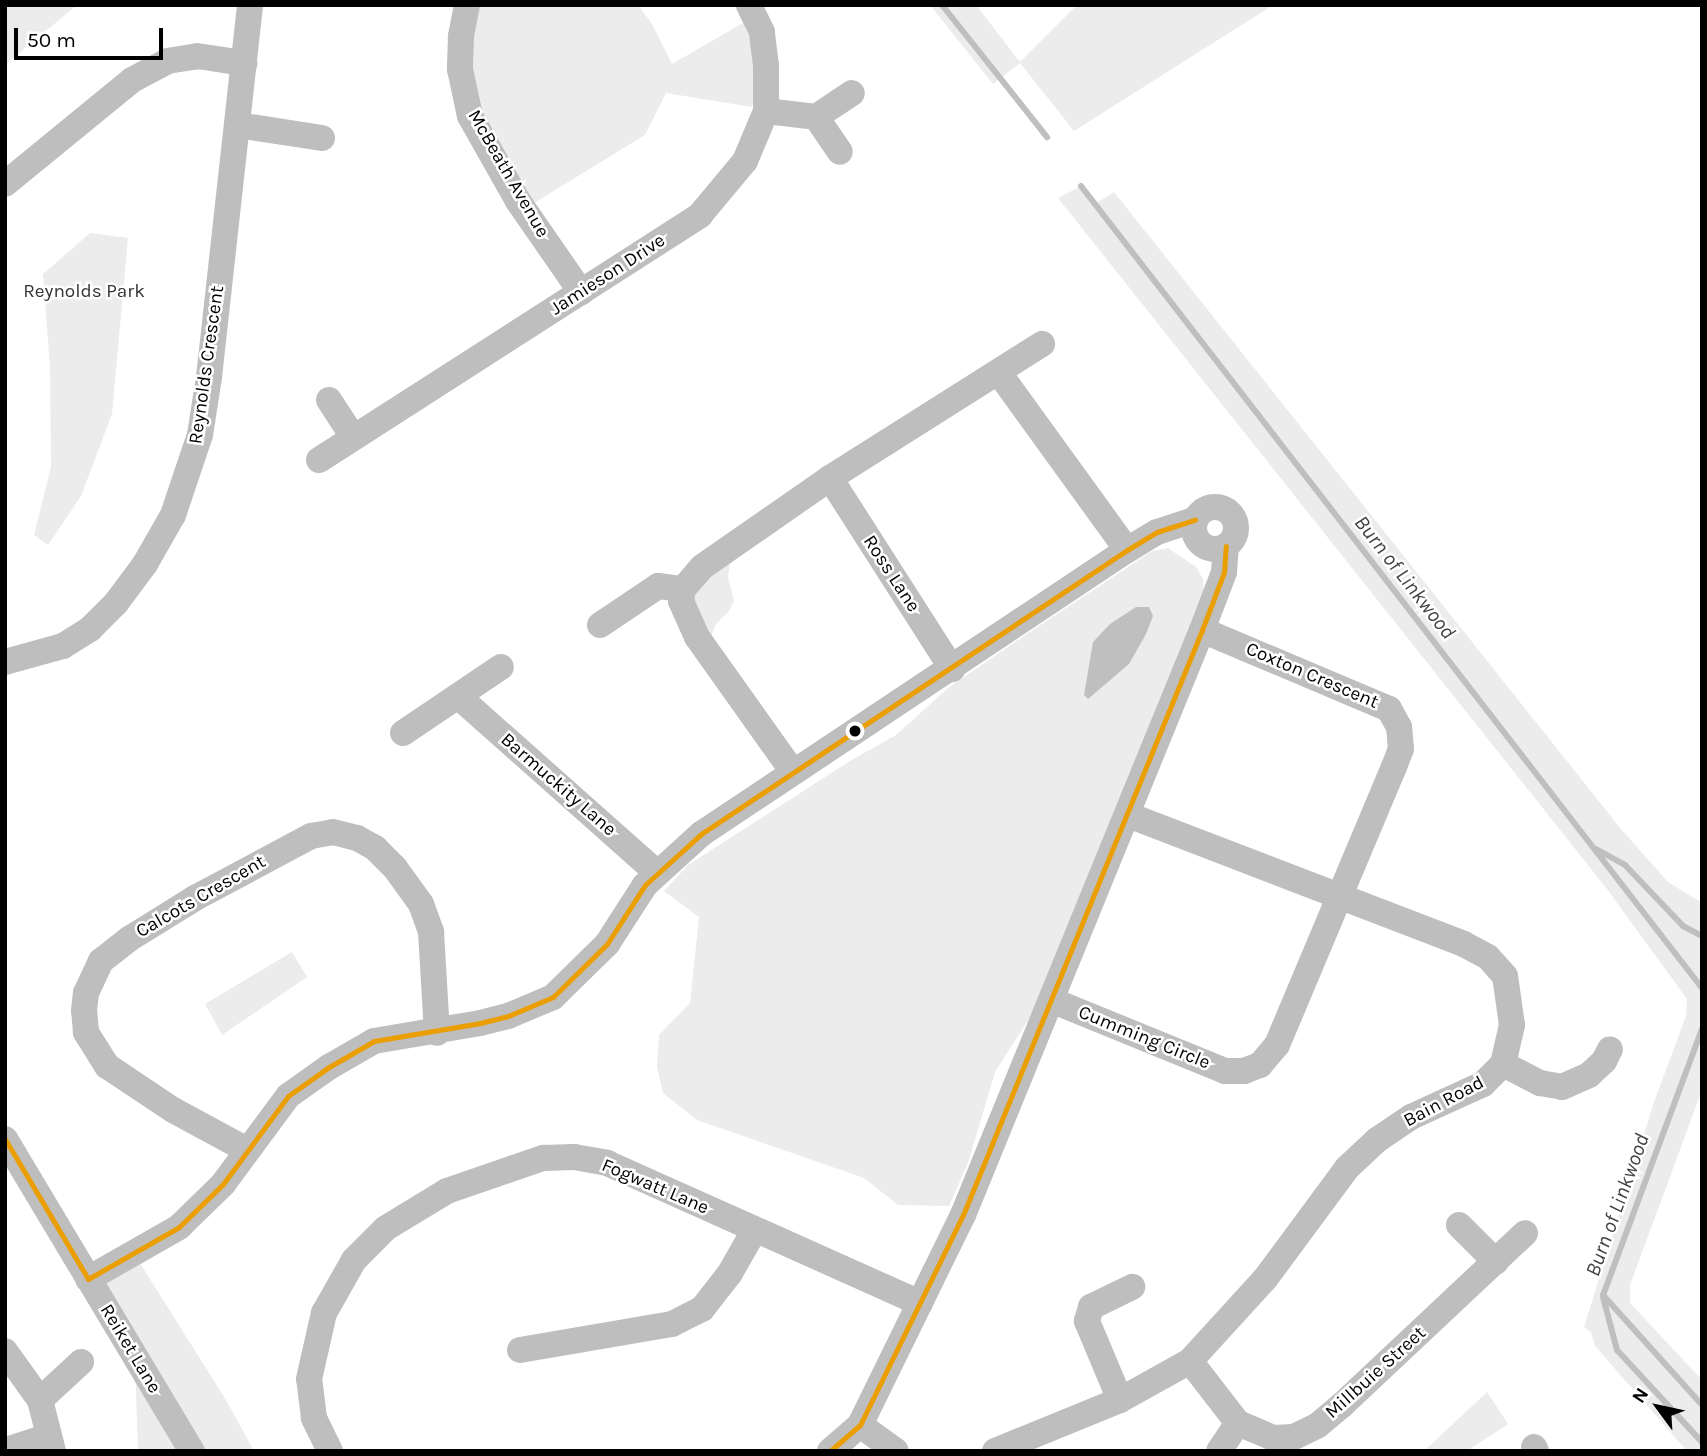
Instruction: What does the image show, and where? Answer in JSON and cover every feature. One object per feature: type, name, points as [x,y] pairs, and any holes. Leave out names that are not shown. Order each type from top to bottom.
[{"type":"street","name":"Reynolds Crescent","points":[[5,662],[29,658],[63,646],[90,629],[116,603],[145,564],[173,515],[200,435],[250,5]]},
{"type":"street","name":"McBeath Avenue","points":[[467,5],[461,37],[460,69],[470,116],[519,201],[581,292]]},
{"type":"street","name":"Jamieson Drive","points":[[319,460],[701,215],[745,161],[766,111],[766,66],[762,32],[749,5]]},
{"type":"street","points":[[5,184],[132,80],[167,61],[197,56],[244,64]]},
{"type":"street","points":[[766,111],[816,117],[852,93]]},
{"type":"street","points":[[816,117],[840,152]]},
{"type":"street","points":[[238,125],[322,138]]},
{"type":"street","points":[[793,772],[712,660],[685,612],[681,601],[683,589],[691,577],[830,478],[1042,344]]},
{"type":"street","points":[[999,373],[1127,550]]},
{"type":"street","points":[[329,400],[353,437]]},
{"type":"street","name":"Ross Lane","points":[[830,478],[952,669]]},
{"type":"street","points":[[88,1279],[179,1227],[223,1184],[288,1096],[329,1067],[374,1041],[437,1033],[508,1016],[553,997],[607,944],[657,873],[701,834],[1127,550],[1157,532],[1195,520],[1195,533],[1201,544],[1213,549],[1226,546],[1224,572],[1202,631],[963,1215],[860,1425],[830,1451]]},
{"type":"street","points":[[600,625],[658,586],[683,589]]},
{"type":"street","name":"Coxton Crescent","points":[[1202,631],[1389,709],[1399,727],[1401,749],[1339,897]]},
{"type":"street","points":[[403,733],[501,667]]},
{"type":"street","name":"Barmuckity Lane","points":[[458,697],[657,873]]},
{"type":"street","name":"Bain Road","points":[[995,1451],[1120,1400],[1190,1361],[1265,1279],[1347,1168],[1377,1140],[1411,1117],[1483,1084],[1503,1064],[1512,1025],[1510,999],[1504,976],[1488,957],[1464,944],[1128,815]]},
{"type":"street","name":"Calcots Crescent","points":[[247,1150],[173,1110],[107,1066],[86,1032],[86,993],[101,961],[129,939],[195,898],[311,836],[333,832],[357,838],[375,848],[395,868],[421,904],[431,932],[437,1033]]},
{"type":"street","name":"Cumming Circle","points":[[1051,1000],[1225,1070],[1244,1071],[1260,1065],[1277,1045],[1339,897]]},
{"type":"street","points":[[1503,1064],[1540,1083],[1562,1087],[1589,1075],[1604,1061],[1610,1049]]},
{"type":"street","name":"Reiket Lane","points":[[5,1139],[192,1451]]},
{"type":"street","name":"Fogwatt Lane","points":[[330,1451],[314,1418],[309,1379],[324,1313],[354,1260],[386,1228],[447,1191],[543,1158],[574,1157],[607,1163],[920,1303]]},
{"type":"street","points":[[1459,1225],[1496,1262]]},
{"type":"street","points":[[520,1350],[672,1324],[702,1309],[730,1273],[754,1231]]},
{"type":"street","name":"Millbuie Street","points":[[1190,1361],[1238,1423],[1273,1438],[1294,1437],[1317,1426],[1525,1233]]},
{"type":"street","points":[[1120,1400],[1087,1321],[1091,1307],[1132,1287]]},
{"type":"street","points":[[5,1352],[40,1400],[50,1443],[12,1448]]},
{"type":"street","points":[[40,1400],[81,1362]]},
{"type":"street","points":[[1220,1451],[1238,1423]]},
{"type":"street","points":[[860,1425],[896,1451]]},
{"type":"green space","points":[[5,5],[77,5],[5,65]]},
{"type":"green space","points":[[477,5],[638,5],[652,24],[672,64],[743,23],[753,46],[757,79],[752,107],[666,93],[645,135],[534,203],[486,131],[470,71]]},
{"type":"green space","points":[[930,5],[976,5],[1020,62],[1077,5],[1273,5],[1074,131],[1020,63],[993,84]]},
{"type":"green space","points":[[1081,186],[1095,204],[1114,192],[1621,829],[1668,882],[1702,903],[1702,1090],[1630,1285],[1630,1303],[1702,1380],[1702,1451],[1687,1451],[1595,1346],[1591,1332],[1584,1327],[1654,1102],[1686,1016],[1687,999],[1607,889],[1058,198]]},
{"type":"green space","name":"Reynolds Park","points":[[90,233],[128,238],[112,414],[81,496],[48,545],[34,535],[51,467],[50,368],[43,274]]},
{"type":"green space","points":[[1168,548],[1196,567],[1203,579],[1204,592],[1036,1008],[995,1072],[968,1163],[949,1206],[898,1205],[864,1178],[697,1120],[663,1093],[657,1067],[659,1035],[690,1003],[699,917],[664,891],[688,865],[850,761],[896,735],[948,688],[1152,551]]},
{"type":"green space","points":[[730,559],[728,577],[734,601],[729,611],[716,624],[711,636],[683,589]]},
{"type":"green space","points":[[292,952],[307,977],[222,1035],[205,1004]]},
{"type":"green space","points":[[133,1252],[226,1400],[254,1451],[138,1451],[135,1364],[88,1279]]},
{"type":"green space","points":[[1487,1392],[1508,1424],[1467,1451],[1424,1451]]},
{"type":"shaded area","points":[[1136,607],[1149,607],[1153,616],[1146,634],[1129,664],[1088,699],[1084,695],[1093,642],[1110,624]]},
{"type":"waterway","points":[[942,5],[1047,137]]},
{"type":"waterway","name":"Burn of Linkwood","points":[[1081,186],[1702,988]]},
{"type":"waterway","points":[[1596,849],[1625,865],[1683,926],[1702,936]]},
{"type":"waterway","name":"Burn of Linkwood","points":[[1702,1029],[1603,1295],[1702,1405]]},
{"type":"waterway","points":[[1603,1297],[1617,1350],[1702,1442]]},
{"type":"transit line","points":[[5,1139],[88,1279],[179,1227],[223,1184],[288,1096],[329,1067],[374,1041],[480,1023],[508,1016],[553,997],[607,944],[645,885],[701,834],[1127,550],[1157,532],[1195,520]]},
{"type":"transit line","points":[[830,1451],[860,1425],[963,1215],[1202,630],[1224,572],[1226,546]]}]
